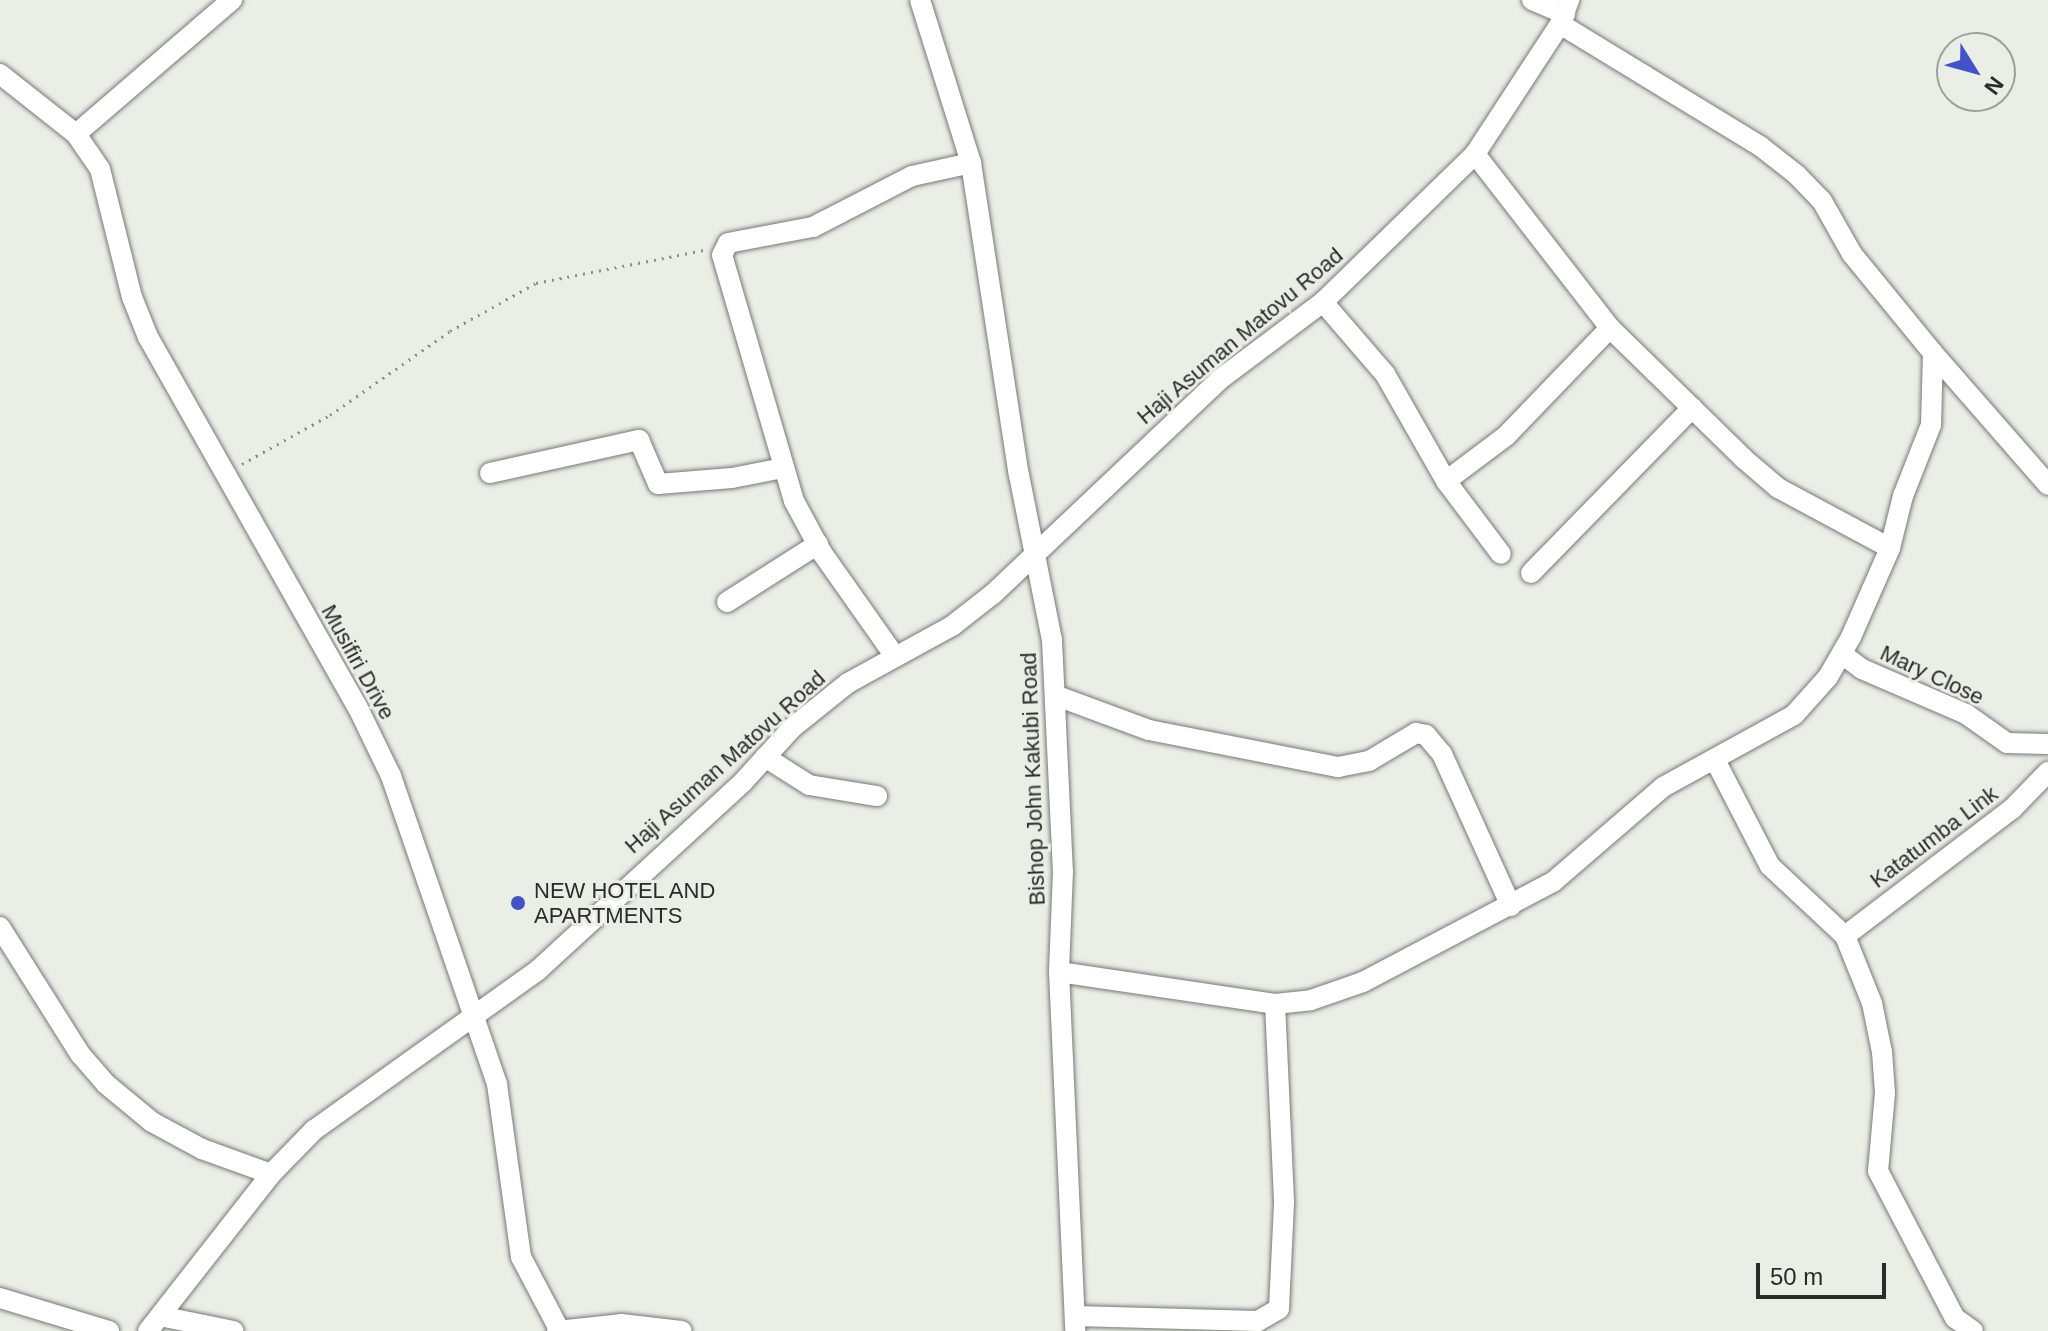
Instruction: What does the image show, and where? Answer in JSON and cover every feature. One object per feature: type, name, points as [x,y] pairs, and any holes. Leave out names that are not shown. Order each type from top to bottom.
[{"type":"street","points":[[76,134],[232,0]]},
{"type":"street","name":"Bishop John Kakubi Road","points":[[920,0],[971,163],[1019,475],[1037,550],[1057,696],[1063,871],[1059,972],[1075,1323]]},
{"type":"street","points":[[1532,0],[1565,13],[1760,146],[1797,175],[1822,201],[1852,254],[2048,485]]},
{"type":"street","name":"Haji Asuman Matovu Road","points":[[154,1323],[271,1174],[362,1093],[475,1018],[538,970],[848,683],[894,655],[952,626],[1219,380],[1323,302],[1475,154],[1565,13]]},
{"type":"street","name":"Musifiri Drive","points":[[0,74],[76,134],[100,169],[113,207],[132,297],[148,337],[357,706],[391,776],[497,1084],[521,1257],[559,1331]]},
{"type":"street","points":[[1475,154],[1610,328],[1692,408],[1778,488],[1890,548]]},
{"type":"street","points":[[894,655],[818,544],[783,468],[722,255],[727,245],[813,227],[912,176],[971,163]]},
{"type":"street","points":[[1323,302],[1385,374],[1446,481],[1501,554]]},
{"type":"street","points":[[1446,481],[1506,436],[1610,328]]},
{"type":"street","points":[[1059,972],[1275,1004],[1311,1000],[1363,982],[1553,882],[1663,787],[1794,715],[1842,654],[1890,548],[1903,496],[1931,425],[1933,353]]},
{"type":"street","points":[[1531,573],[1692,408]]},
{"type":"street","points":[[490,473],[639,440],[658,484],[732,478],[783,468]]},
{"type":"street","points":[[727,602],[818,544]]},
{"type":"street","name":"Mary Close","points":[[1842,654],[1862,669],[1966,714],[2007,743],[2048,744]]},
{"type":"street","points":[[1057,696],[1149,730],[1338,767],[1369,761],[1416,733],[1426,735],[1442,754],[1511,906]]},
{"type":"street","points":[[765,757],[809,785],[877,796]]},
{"type":"street","points":[[1715,760],[1770,866],[1845,936],[1872,1003],[1882,1052],[1885,1093],[1878,1171],[1955,1318],[1973,1331]]},
{"type":"street","name":"Katatumba Link","points":[[1845,936],[2012,809],[2048,772]]},
{"type":"street","points":[[0,927],[80,1054],[106,1084],[152,1122],[202,1149],[271,1174]]},
{"type":"street","points":[[1075,1323],[1258,1321],[1279,1309],[1284,1201],[1275,1004]]},
{"type":"street","points":[[0,1298],[109,1331]]},
{"type":"street","points":[[154,1323],[233,1331]]},
{"type":"street","points":[[559,1331],[621,1324],[682,1331]]},
{"type":"path","points":[[223,474],[330,415],[450,331],[536,283],[727,245]]},
{"type":"place","name":"NEW HOTEL AND APARTMENTS","points":[[518,903]]}]
